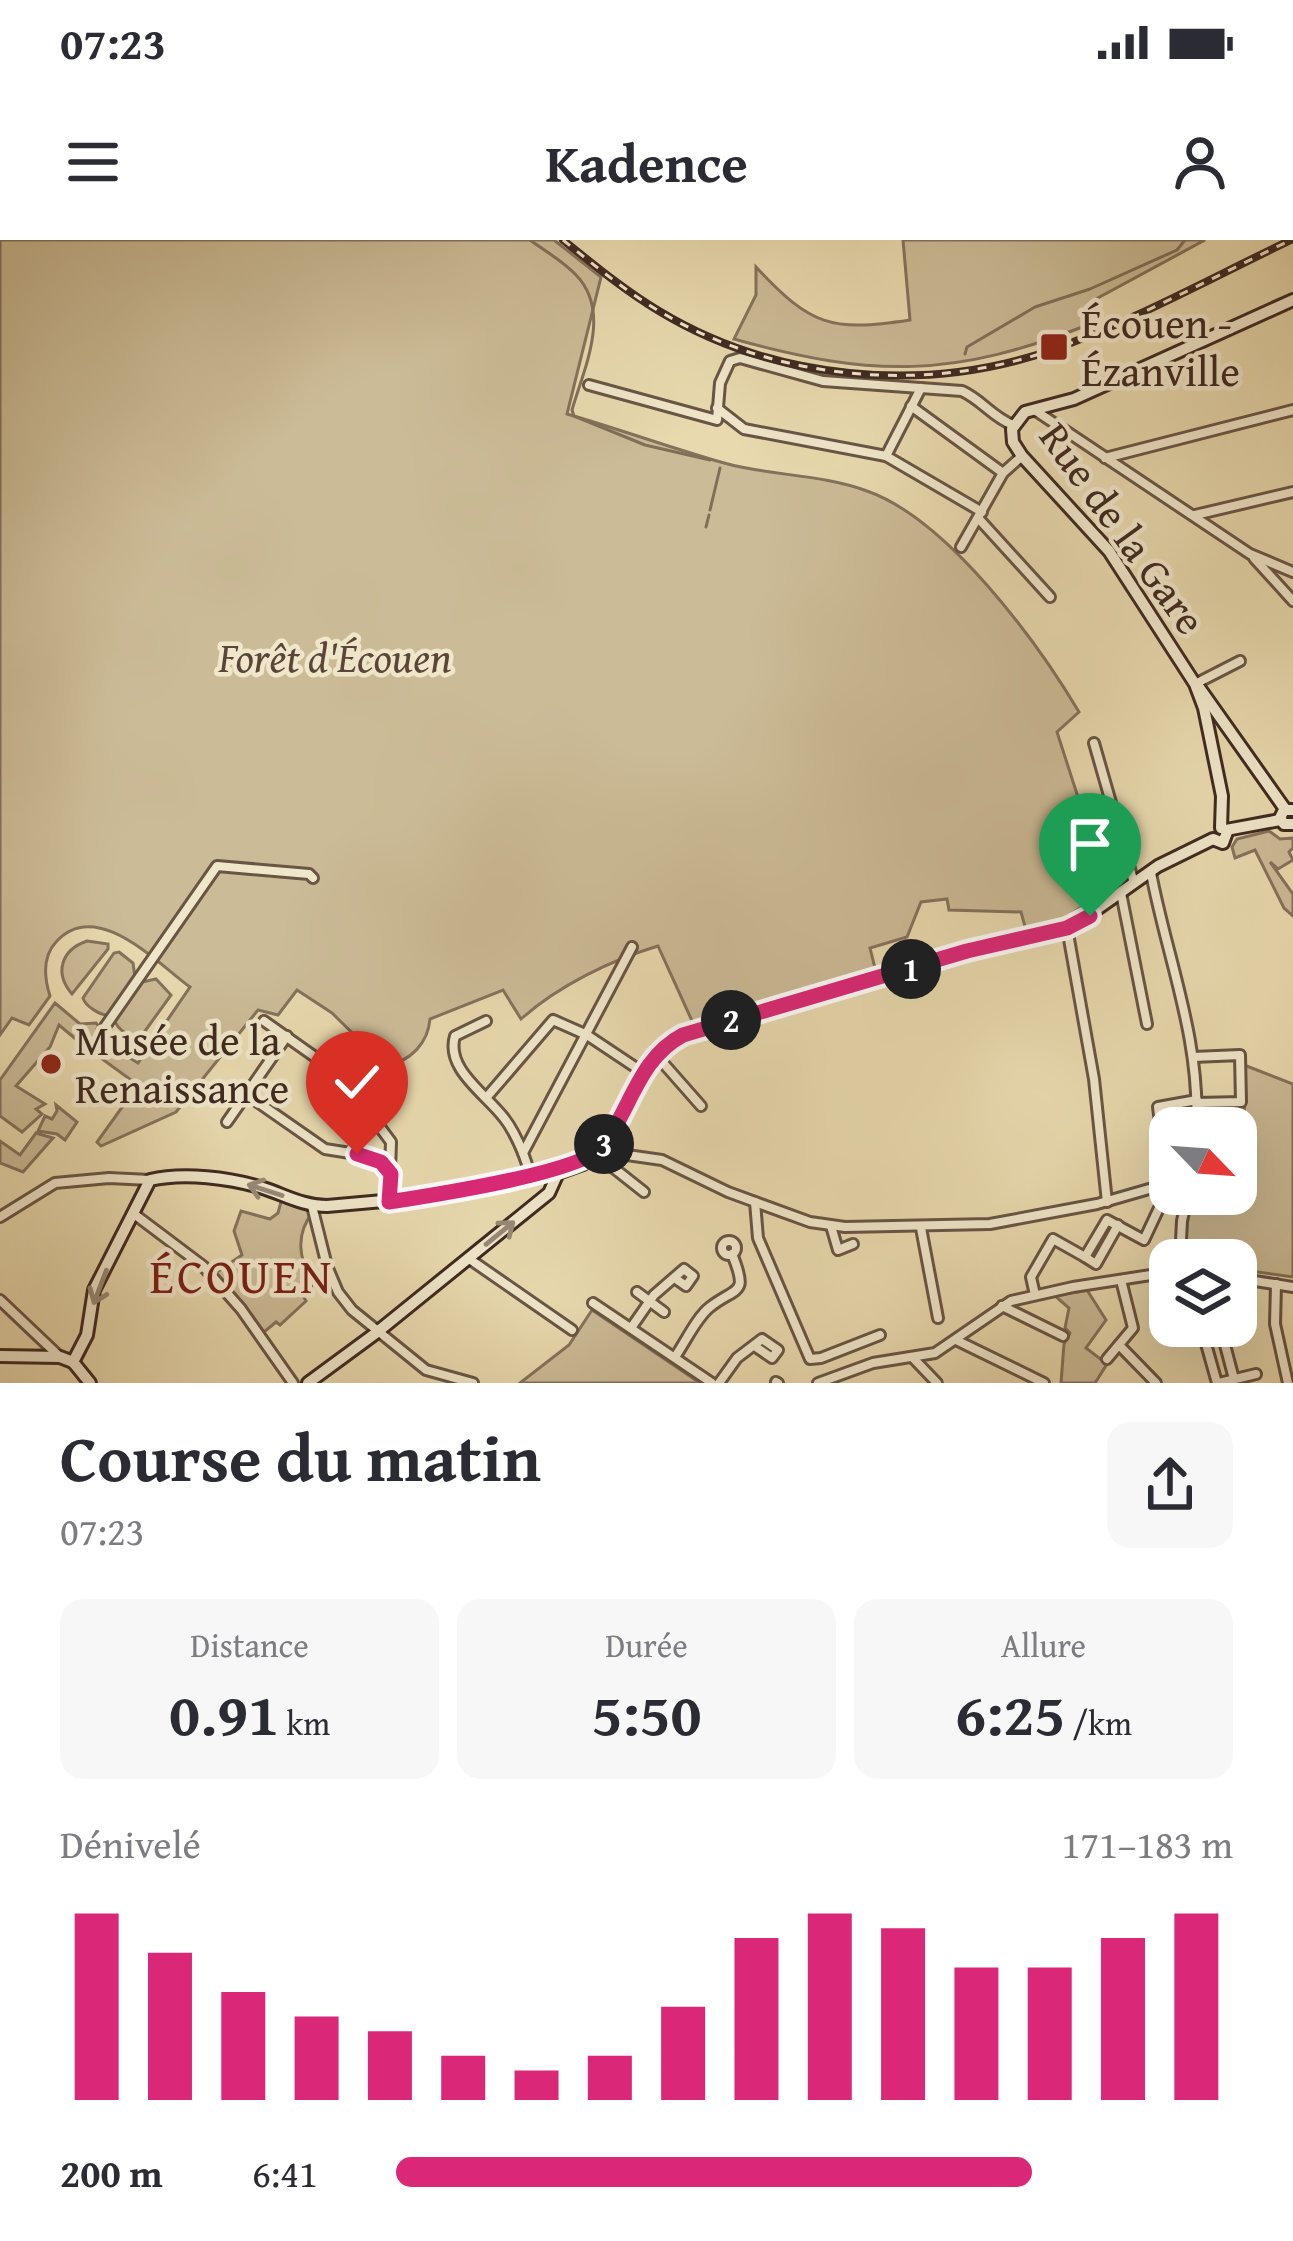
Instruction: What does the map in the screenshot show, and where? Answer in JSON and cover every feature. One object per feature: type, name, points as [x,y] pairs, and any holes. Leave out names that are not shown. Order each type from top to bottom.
[{"type":"main road","name":"Rue de la Gare","points":[[1220,833],[1222,796],[1195,684],[1109,551],[1012,442],[1013,425],[1020,415],[1074,399],[1293,300]]},
{"type":"main road","points":[[66,1359],[88,1336],[94,1290],[157,1179],[244,1183],[312,1206],[389,1202],[549,1174],[597,1152],[656,1054],[674,1040],[709,1025],[869,983],[967,951],[1067,928],[1151,871],[1220,833],[1288,816],[1195,684]]},
{"type":"main road","points":[[1204,708],[1220,715]]},
{"type":"main road","points":[[308,1383],[549,1193],[549,1174]]},
{"type":"main road","points":[[0,1356],[66,1359],[90,1383]]},
{"type":"street","points":[[589,385],[717,421],[722,375],[732,359],[823,381],[962,391],[996,418],[1013,425]]},
{"type":"street","points":[[886,457],[921,388]]},
{"type":"street","points":[[911,406],[1003,473]]},
{"type":"street","points":[[718,408],[744,429],[886,457],[980,515],[1050,597]]},
{"type":"street","points":[[1034,409],[1250,554],[1293,572]]},
{"type":"street","points":[[1105,458],[1293,410]]},
{"type":"street","points":[[962,547],[1003,473],[1022,456]]},
{"type":"street","points":[[1194,515],[1293,492]]},
{"type":"street","points":[[1250,554],[1293,602]]},
{"type":"street","points":[[1195,684],[1240,661]]},
{"type":"street","points":[[1094,743],[1134,883]]},
{"type":"street","points":[[102,1031],[218,866],[313,878]]},
{"type":"street","points":[[1151,871],[1186,1014],[1197,1107]]},
{"type":"street","points":[[1121,893],[1147,1024]]},
{"type":"street","points":[[1067,928],[1094,1078],[1107,1202]]},
{"type":"street","points":[[523,1154],[632,947]]},
{"type":"street","points":[[486,1098],[554,1019],[644,1073]]},
{"type":"street","points":[[264,1021],[342,1076],[392,1142],[389,1202]]},
{"type":"street","points":[[486,1021],[452,1040],[454,1054],[466,1076],[506,1120],[531,1174]]},
{"type":"street","points":[[226,1122],[286,1036]]},
{"type":"street","points":[[656,1054],[701,1106]]},
{"type":"street","points":[[1158,1107],[1197,1101],[1241,1102],[1240,1055],[1193,1057]]},
{"type":"street","points":[[246,1094],[325,1149],[369,1156],[391,1174]]},
{"type":"street","points":[[597,1152],[662,1160],[767,1207],[831,1226],[990,1224],[1149,1190]]},
{"type":"street","points":[[597,1152],[644,1192]]},
{"type":"street","points":[[0,1217],[56,1183],[157,1179]]},
{"type":"street","points":[[755,1202],[758,1238],[810,1359],[880,1335]]},
{"type":"street","points":[[312,1206],[316,1238],[338,1292],[376,1333],[418,1365],[443,1380],[473,1383]]},
{"type":"street","points":[[757,1223],[767,1207]]},
{"type":"street","points":[[134,1214],[203,1266],[242,1309],[293,1383]]},
{"type":"street","points":[[1035,1295],[1031,1277],[1053,1239],[1085,1257],[1107,1220],[1144,1240],[1157,1215]]},
{"type":"street","points":[[831,1226],[838,1250],[853,1244]]},
{"type":"street","points":[[922,1228],[938,1318]]},
{"type":"street","points":[[675,1358],[708,1309],[726,1301],[740,1282],[732,1254]]},
{"type":"street","points":[[468,1258],[572,1330]]},
{"type":"street","points":[[818,1383],[873,1363],[914,1359],[958,1341],[1002,1306],[1035,1295],[1149,1275]]},
{"type":"street","points":[[631,1328],[650,1301],[676,1279]]},
{"type":"street","points":[[1107,1359],[1133,1328],[1121,1280]]},
{"type":"street","points":[[1257,1281],[1293,1287]]},
{"type":"street","points":[[1276,1284],[1275,1324],[1288,1383]]},
{"type":"street","points":[[637,1292],[664,1312]]},
{"type":"street","points":[[0,1300],[66,1359]]},
{"type":"street","points":[[593,1303],[716,1383],[737,1358],[756,1347]]},
{"type":"street","points":[[1002,1306],[1063,1336]]},
{"type":"street","points":[[958,1341],[1045,1383]]},
{"type":"street","points":[[1119,1346],[1156,1383]]},
{"type":"street","points":[[1207,1347],[1218,1383],[1256,1374]]},
{"type":"street","points":[[1225,1347],[1234,1380]]},
{"type":"street","points":[[914,1359],[931,1381]]},
{"type":"green space","name":"Forêt d'Écouen","points":[[0,240],[554,240],[601,277],[567,414],[724,463],[867,491],[928,527],[987,585],[1079,712],[1057,732],[1104,878],[1094,899],[1063,919],[1026,930],[1021,912],[949,910],[947,899],[921,902],[907,937],[870,948],[877,976],[693,1023],[658,946],[586,975],[521,1019],[503,990],[430,1019],[417,1050],[386,1066],[332,1013],[297,990],[278,1015],[258,1010],[176,1112],[101,1146],[97,1142],[138,1085],[94,1053],[103,1047],[96,1043],[107,1031],[117,1050],[138,1063],[190,987],[126,939],[89,927],[72,930],[48,954],[50,996],[29,1025],[12,1018],[0,1035]]},
{"type":"green space","points":[[903,240],[1205,240],[1096,299],[1090,324],[997,355],[954,363],[872,366],[734,339],[756,295],[756,267],[792,302],[824,320],[860,325],[910,320]]},
{"type":"green space","points":[[1269,831],[1280,839],[1293,838],[1289,852],[1293,860],[1278,869],[1270,862],[1293,894],[1293,916],[1284,908],[1255,850],[1235,858],[1232,847],[1237,839]]},
{"type":"green space","points":[[87,941],[108,944],[108,949],[72,994],[63,978],[63,963],[71,950]]},
{"type":"green space","points":[[119,952],[133,963],[135,977],[106,1015],[83,998]]},
{"type":"green space","points":[[156,979],[171,995],[140,1038],[133,1037],[115,1021],[142,982]]},
{"type":"green space","points":[[55,1003],[80,1024],[96,1023],[101,1030],[94,1041],[86,1038],[84,1046],[59,1025],[50,1047],[16,1086],[45,1104],[36,1109],[42,1114],[22,1132],[0,1116],[0,1080]]},
{"type":"green space","points":[[1244,1065],[1293,1084],[1293,1277],[1257,1272],[1257,1239],[1185,1239],[1188,1215],[1257,1215],[1257,1107],[1244,1107]]},
{"type":"green space","points":[[56,1105],[77,1122],[65,1140],[38,1131],[45,1116],[52,1119]]},
{"type":"green space","points":[[36,1133],[53,1138],[23,1172],[0,1163],[0,1141],[20,1155]]},
{"type":"green space","points":[[282,1198],[306,1204],[313,1212],[303,1229],[301,1248],[315,1282],[303,1296],[306,1301],[280,1325],[276,1322],[263,1333],[214,1274],[242,1255],[234,1231],[241,1211],[270,1219],[278,1213]]},
{"type":"green space","points":[[1087,1290],[1106,1320],[1086,1348],[1107,1364],[1095,1383],[1061,1383],[1064,1344],[1070,1333],[1065,1328],[1069,1308],[1055,1296]]},
{"type":"green space","points":[[592,1310],[700,1383],[520,1383],[569,1345]]},
{"type":"waterway","points":[[530,240],[576,275],[592,306],[592,341],[574,416],[645,445],[710,460]]},
{"type":"waterway","points":[[965,354],[967,347],[1035,307],[1090,289],[1177,250],[1185,240]]},
{"type":"waterway","points":[[710,510],[720,468]]},
{"type":"waterway","points":[[706,527],[709,515]]},
{"type":"railway","points":[[563,240],[634,295],[703,334],[799,365],[900,375],[951,373],[1049,351],[1141,313],[1291,240]]},
{"type":"place","name":"Écouen - Ézanville","points":[[1054,347]]},
{"type":"place","name":"Musée de la Renaissance","points":[[51,1064]]},
{"type":"district","name":"ÉCOUEN","points":[[242,1276]]},
{"type":"route","points":[[357,1154],[381,1162],[391,1174],[389,1202],[511,1179],[571,1162],[598,1151],[651,1061],[683,1035],[967,951],[1067,928],[1090,916]]}]
